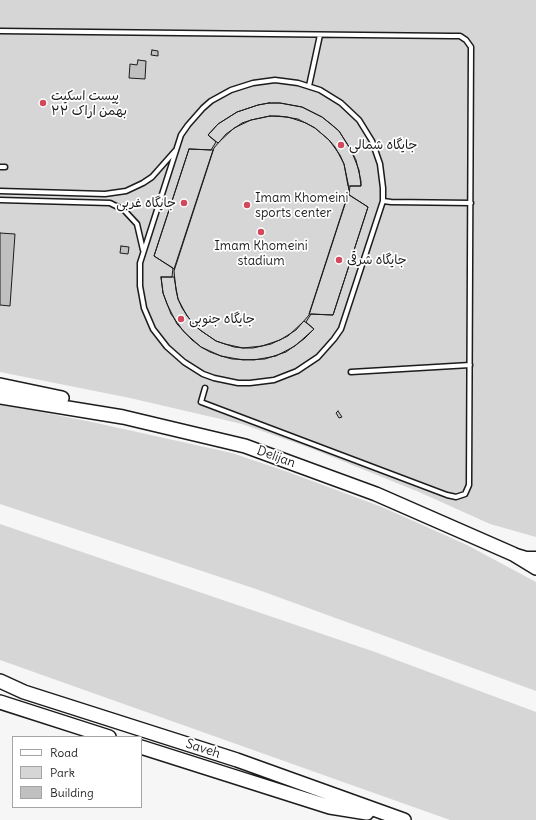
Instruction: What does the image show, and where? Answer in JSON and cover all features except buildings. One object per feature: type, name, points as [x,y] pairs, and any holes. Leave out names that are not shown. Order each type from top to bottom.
[{"type":"main road","points":[[0,385],[78,402],[122,417]]},
{"type":"main road","name":"Delijan","points":[[0,397],[122,417],[245,446],[376,494],[513,554],[536,568]]},
{"type":"main road","points":[[513,554],[526,558],[536,558]]},
{"type":"main road","name":"Saveh","points":[[0,681],[24,692],[237,760],[399,818]]},
{"type":"main road","points":[[0,685],[24,692]]},
{"type":"main road","points":[[0,702],[106,736]]},
{"type":"main road","points":[[142,747],[330,807],[399,818]]},
{"type":"lane","points":[[0,31],[460,36],[466,40],[471,47],[469,485],[465,494],[456,497],[447,495],[201,402],[205,388]]},
{"type":"lane","points":[[308,86],[320,34]]},
{"type":"lane","points":[[264,81],[286,81],[308,86],[331,96],[355,116],[366,130],[374,146],[380,164],[383,188],[382,201],[341,329],[326,349],[308,365],[274,380],[250,383],[226,381],[203,374],[175,355],[153,329],[144,308],[140,286],[140,263],[181,135],[195,116],[211,101],[231,90],[247,84],[264,81]]},
{"type":"lane","points":[[0,191],[105,194],[126,191],[152,177],[176,150]]},
{"type":"lane","points":[[0,167],[5,167]]},
{"type":"lane","points":[[0,200],[110,203],[124,210],[137,224],[143,252]]},
{"type":"lane","points":[[382,201],[471,203]]},
{"type":"lane","points":[[351,372],[470,365]]},
{"type":"green space","name":"Imam Khomeini sports center","points":[[0,0],[536,0],[536,537],[490,524],[419,492],[310,448],[242,424],[130,398],[0,372]]},
{"type":"green space","points":[[0,404],[92,422],[232,453],[382,507],[467,545],[536,582],[536,691],[256,589],[0,504]]},
{"type":"green space","points":[[0,524],[375,652],[536,712],[536,820],[450,820],[0,660]]},
{"type":"place","name":"پیست اسکیت ۲۲ بهمن اراک","points":[[43,103]]},
{"type":"place","name":"جایگاه شمالی","points":[[341,145]]},
{"type":"place","name":"جایگاه غربی","points":[[184,203]]},
{"type":"place","name":"Imam Khomeini sports center","points":[[247,205]]},
{"type":"place","name":"Imam Khomeini stadium","points":[[261,232]]},
{"type":"place","name":"جایگاه شرقی","points":[[339,260]]},
{"type":"place","name":"جایگاه جنوبی","points":[[181,319]]}]
